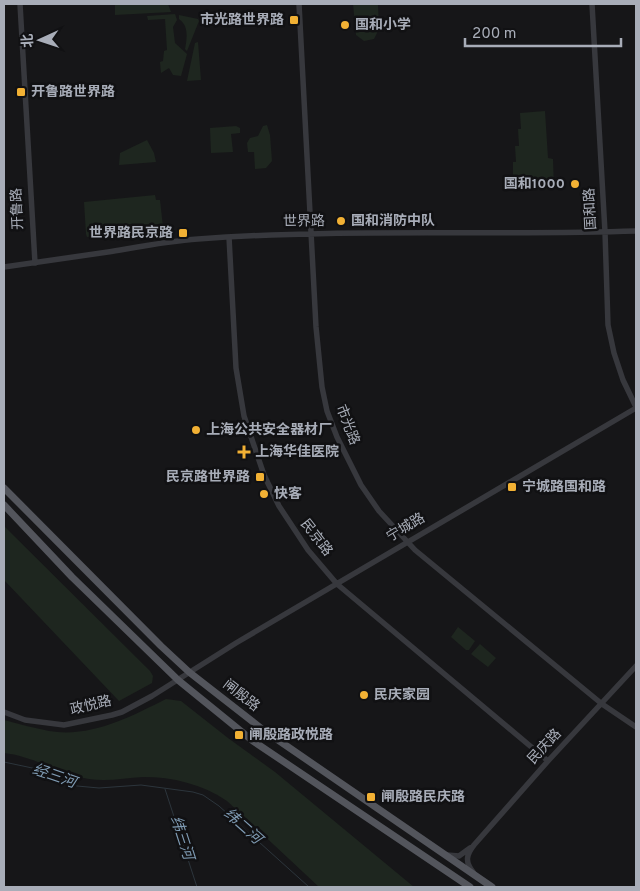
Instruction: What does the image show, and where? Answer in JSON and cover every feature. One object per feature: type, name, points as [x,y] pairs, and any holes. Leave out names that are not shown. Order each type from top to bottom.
[{"type":"main road","name":"闸殷路","points":[[4,488],[189,672],[262,729],[492,887]]},
{"type":"main road","name":"闸殷路","points":[[4,505],[150,653],[178,680],[217,712],[253,741],[470,887]]},
{"type":"main road","points":[[150,653],[158,649],[155,640]]},
{"type":"main road","points":[[217,712],[209,702],[210,698],[216,696],[227,701]]},
{"type":"street","name":"开鲁路","points":[[20,4],[34,263]]},
{"type":"street","name":"市光路","points":[[298,4],[310,234],[319,361],[327,411],[337,437],[362,485],[379,511],[407,542],[602,704],[636,727]]},
{"type":"street","name":"国和路","points":[[592,4],[605,232],[608,325],[614,353],[623,380],[636,408]]},
{"type":"street","name":"世界路","points":[[4,267],[162,243],[229,237],[310,234],[636,232]]},
{"type":"street","name":"民京路","points":[[229,237],[236,368],[244,416],[264,475],[279,506],[308,550],[337,584],[548,761]]},
{"type":"street","name":"宁城路","points":[[189,672],[636,408]]},
{"type":"street","name":"民庆路","points":[[441,852],[451,856],[459,856],[474,845],[636,666]]},
{"type":"street","name":"政悦路","points":[[4,712],[25,720],[64,725],[112,715],[122,712],[152,696],[189,672]]},
{"type":"street","points":[[474,845],[467,856],[468,863],[473,872],[482,880]]},
{"type":"shaded area","points":[[115,4],[168,4],[171,12],[115,15]]},
{"type":"shaded area","points":[[353,4],[378,4],[379,29],[374,39],[364,41],[356,35]]},
{"type":"shaded area","points":[[175,14],[177,20],[173,27],[175,43],[187,54],[181,76],[173,75],[169,68],[161,73],[160,62],[163,61],[164,51],[167,50],[165,19],[148,20],[147,16]]},
{"type":"shaded area","points":[[179,15],[198,19],[199,21],[187,51],[185,49],[186,29],[179,19]]},
{"type":"shaded area","points":[[198,42],[201,80],[187,81],[195,43]]},
{"type":"shaded area","points":[[545,111],[548,158],[553,159],[554,189],[524,190],[523,178],[513,179],[513,162],[516,162],[515,146],[519,146],[518,129],[521,129],[520,113]]},
{"type":"shaded area","points":[[267,125],[270,135],[272,161],[266,168],[255,169],[254,152],[248,152],[247,143],[250,138],[258,136],[263,126]]},
{"type":"shaded area","points":[[236,126],[240,128],[240,133],[231,134],[233,152],[211,153],[210,128]]},
{"type":"shaded area","points":[[147,140],[154,153],[156,162],[119,165],[120,153]]},
{"type":"shaded area","points":[[155,195],[156,200],[160,200],[163,227],[87,237],[84,202]]},
{"type":"shaded area","points":[[4,526],[150,671],[153,676],[152,683],[119,701],[4,580]]},
{"type":"shaded area","points":[[458,627],[475,641],[469,650],[466,650],[451,637]]},
{"type":"shaded area","points":[[480,644],[496,658],[488,667],[471,654]]},
{"type":"shaded area","points":[[166,699],[181,701],[275,772],[414,887],[319,887],[227,801],[208,790],[165,778],[89,779],[4,753],[4,720],[49,731],[80,731],[95,729],[124,719]]},
{"type":"waterway","name":"纬二河","points":[[4,762],[37,769],[77,786],[99,788],[141,785],[203,795],[219,806],[309,887]]},
{"type":"waterway","name":"纬三河","points":[[165,789],[197,887]]},
{"type":"place","name":"市光路世界路","points":[[294,20]]},
{"type":"place","name":"国和小学","points":[[345,25]]},
{"type":"place","name":"开鲁路世界路","points":[[21,92]]},
{"type":"place","name":"国和1000","points":[[575,184]]},
{"type":"place","name":"国和消防中队","points":[[341,221]]},
{"type":"place","name":"世界路民京路","points":[[183,233]]},
{"type":"place","name":"上海公共安全器材厂","points":[[196,430]]},
{"type":"place","name":"上海华佳医院","points":[[244,452]]},
{"type":"place","name":"民京路世界路","points":[[260,477]]},
{"type":"place","name":"宁城路国和路","points":[[512,487]]},
{"type":"place","name":"快客","points":[[264,494]]},
{"type":"place","name":"民庆家园","points":[[364,695]]},
{"type":"place","name":"闸殷路政悦路","points":[[239,735]]},
{"type":"place","name":"闸殷路民庆路","points":[[371,797]]},
{"type":"water label","name":"经三河","points":[[54,777]]}]
